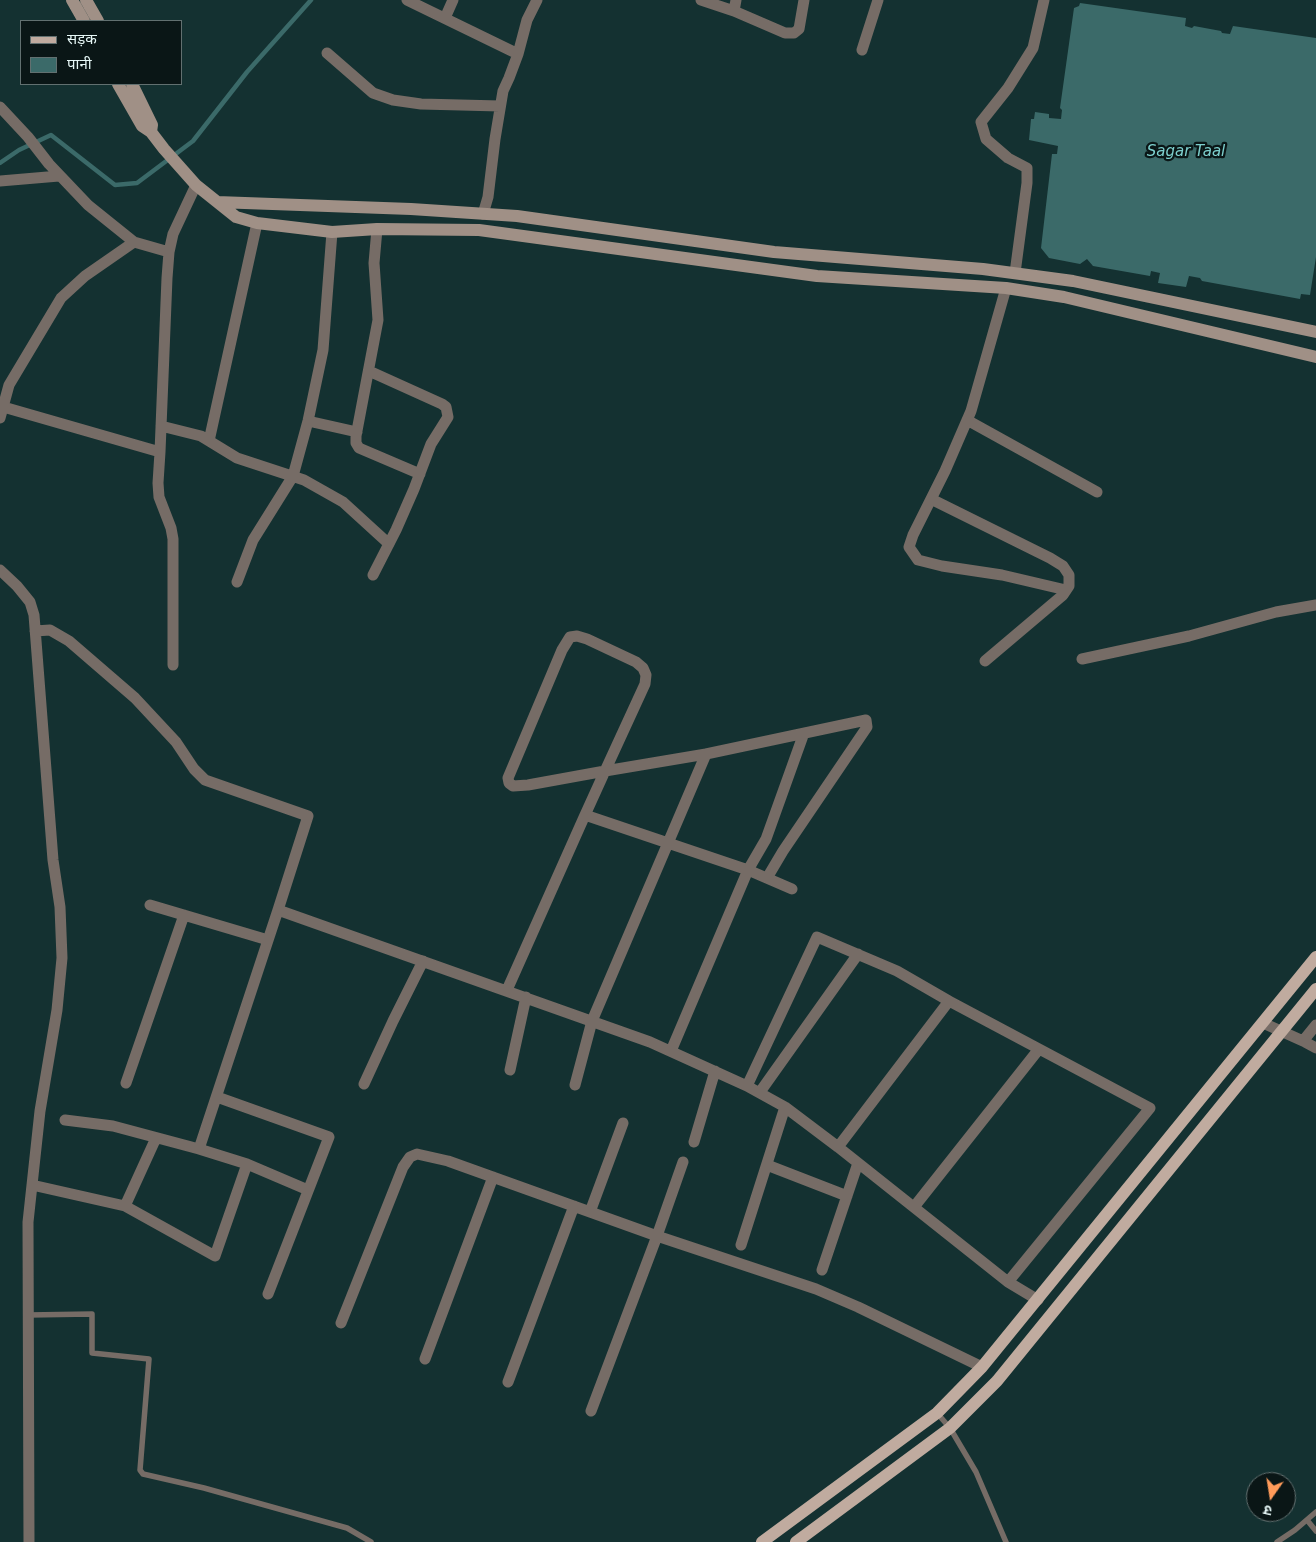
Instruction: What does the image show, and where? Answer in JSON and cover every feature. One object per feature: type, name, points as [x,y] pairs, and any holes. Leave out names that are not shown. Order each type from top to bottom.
[{"type":"main road","points":[[762,1542],[938,1413],[982,1367],[1316,957]]},
{"type":"main road","points":[[796,1542],[950,1428],[997,1381],[1283,1032],[1316,989]]},
{"type":"street","points":[[72,0],[83,20]]},
{"type":"street","points":[[86,0],[97,20]]},
{"type":"street","points":[[407,0],[518,54]]},
{"type":"street","points":[[445,18],[453,0]]},
{"type":"street","points":[[483,214],[488,197],[503,90],[510,78],[527,20],[537,0]]},
{"type":"street","points":[[701,0],[735,5],[784,33],[794,33],[799,29],[804,0]]},
{"type":"street","points":[[862,50],[878,0]]},
{"type":"street","points":[[1014,273],[1027,184],[1027,168],[1008,158],[986,139],[981,122],[1008,88],[1033,48],[1044,0]]},
{"type":"street","points":[[327,53],[373,93],[393,100],[421,104],[500,106]]},
{"type":"street","points":[[119,85],[142,126],[151,132],[196,185],[236,218],[257,223],[332,232],[376,229],[479,230],[817,276],[1006,288],[1064,297],[1316,357]]},
{"type":"street","points":[[132,85],[152,125],[151,132]]},
{"type":"street","points":[[0,107],[28,137],[48,164],[88,205],[134,242],[169,252]]},
{"type":"street","points":[[0,181],[59,176]]},
{"type":"street","points":[[173,665],[173,539],[171,528],[159,497],[158,483],[169,252],[173,234],[196,185]]},
{"type":"street","points":[[217,202],[411,209],[517,216],[774,252],[983,269],[1073,281],[1316,332]]},
{"type":"street","points":[[209,441],[257,223]]},
{"type":"street","points":[[376,229],[374,264],[378,320],[356,432],[356,443],[359,448],[420,474]]},
{"type":"street","points":[[237,582],[253,540],[293,476],[308,421],[323,350],[332,232]]},
{"type":"street","points":[[134,242],[85,276],[61,298],[9,385],[1,410],[160,452]]},
{"type":"street","points":[[1006,288],[967,420],[909,547],[918,560],[942,566],[1002,575],[1066,590]]},
{"type":"street","points":[[369,370],[442,404],[446,407],[448,417],[431,444],[420,474],[373,575]]},
{"type":"street","points":[[967,420],[1097,492]]},
{"type":"street","points":[[308,421],[356,432]]},
{"type":"street","points":[[161,426],[200,436],[237,458],[304,480],[343,502],[389,544]]},
{"type":"street","points":[[931,499],[1050,558],[1063,566],[1069,575],[1070,586],[1063,595],[985,661]]},
{"type":"street","points":[[0,570],[30,602],[34,615],[53,860],[60,907],[62,958],[57,1010],[40,1111],[28,1222],[29,1542]]},
{"type":"street","points":[[1082,659],[1189,636],[1276,612],[1316,605]]},
{"type":"street","points":[[35,631],[50,630],[69,641],[135,698],[176,742],[194,769],[205,780],[308,816],[199,1149]]},
{"type":"street","points":[[507,990],[605,771],[645,684],[646,676],[643,668],[636,662],[587,639],[570,637],[558,660],[508,778],[509,783],[518,787],[605,771],[706,754],[866,720],[867,727],[783,851],[767,878]]},
{"type":"street","points":[[671,1051],[748,870],[766,838],[804,733]]},
{"type":"street","points":[[575,1085],[592,1021],[706,754]]},
{"type":"street","points":[[585,816],[748,870],[792,889]]},
{"type":"street","points":[[150,905],[268,940]]},
{"type":"street","points":[[278,910],[650,1042],[760,1092],[785,1107],[838,1147],[1008,1282],[1038,1300]]},
{"type":"street","points":[[126,1083],[184,915]]},
{"type":"street","points":[[748,1086],[817,937],[898,971],[949,1001],[1150,1108],[1008,1282]]},
{"type":"street","points":[[760,1092],[858,954]]},
{"type":"street","points":[[364,1084],[423,961]]},
{"type":"street","points":[[510,1070],[526,997]]},
{"type":"street","points":[[838,1147],[949,1001]]},
{"type":"street","points":[[1263,1023],[1316,1048]]},
{"type":"street","points":[[1304,1041],[1316,1025]]},
{"type":"street","points":[[914,1207],[1039,1049]]},
{"type":"street","points":[[694,1142],[715,1072]]},
{"type":"street","points":[[216,1097],[329,1136],[268,1294]]},
{"type":"street","points":[[741,1246],[785,1107]]},
{"type":"street","points":[[65,1120],[113,1126],[199,1149],[247,1164],[308,1190]]},
{"type":"street","points":[[590,1212],[623,1123]]},
{"type":"street","points":[[125,1206],[156,1138]]},
{"type":"street","points":[[340,1323],[403,1167],[410,1157],[417,1154],[448,1161],[657,1236],[816,1289],[858,1307],[982,1367]]},
{"type":"street","points":[[591,1411],[683,1162]]},
{"type":"street","points":[[822,1270],[858,1163]]},
{"type":"street","points":[[32,1185],[125,1206],[215,1256],[247,1164]]},
{"type":"street","points":[[767,1165],[847,1196]]},
{"type":"street","points":[[425,1359],[493,1177]]},
{"type":"street","points":[[508,1382],[574,1206]]},
{"type":"lane","points":[[28,1315],[92,1314],[92,1352],[149,1359],[140,1470],[144,1474],[204,1488],[346,1528],[371,1542]]},
{"type":"lane","points":[[938,1413],[950,1428],[976,1472],[1006,1542]]},
{"type":"lane","points":[[1277,1542],[1316,1512]]},
{"type":"lane","points":[[1307,1520],[1316,1531]]},
{"type":"water","name":"Sagar Taal","points":[[1080,3],[1186,18],[1185,26],[1221,31],[1222,33],[1230,34],[1233,26],[1316,38],[1316,257],[1310,295],[1301,294],[1300,299],[1202,281],[1200,278],[1189,276],[1186,287],[1158,283],[1160,273],[1151,271],[1150,276],[1093,266],[1087,259],[1080,264],[1049,258],[1041,248],[1052,154],[1057,154],[1058,146],[1029,140],[1031,119],[1034,119],[1035,112],[1049,114],[1049,118],[1061,119],[1062,110],[1060,108],[1074,8],[1079,6]]},
{"type":"waterway","points":[[0,163],[19,150],[51,135],[115,185],[137,183],[193,141],[247,72],[311,0]]}]
